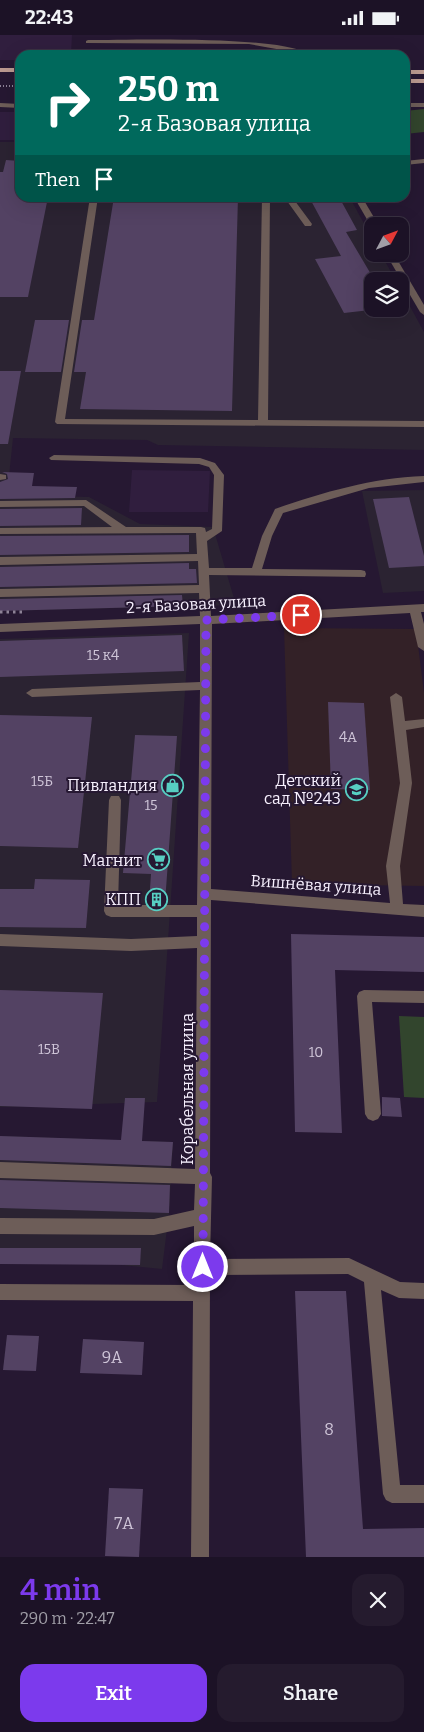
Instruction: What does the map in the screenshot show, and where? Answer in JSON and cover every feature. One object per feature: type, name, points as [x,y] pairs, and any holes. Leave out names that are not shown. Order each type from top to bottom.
[{"type":"main road","points":[[0,70],[15,70]]},
{"type":"main road","points":[[410,72],[424,72]]},
{"type":"main road","points":[[0,77],[15,77]]},
{"type":"main road","points":[[410,81],[424,81]]},
{"type":"street","points":[[88,42],[249,42],[298,50]]},
{"type":"street","points":[[0,105],[15,106]]},
{"type":"street","points":[[410,105],[424,105]]},
{"type":"street","points":[[410,162],[424,161]]},
{"type":"street","points":[[93,202],[60,422],[424,424]]},
{"type":"street","points":[[263,424],[266,202]]},
{"type":"street","points":[[292,202],[308,224]]},
{"type":"street","points":[[361,202],[370,217]]},
{"type":"street","points":[[395,263],[424,312]]},
{"type":"street","points":[[0,531],[201,530],[202,539],[217,531],[219,475],[212,465],[200,461],[54,458]]},
{"type":"street","points":[[256,572],[267,536],[279,511],[335,491],[405,479],[424,479]]},
{"type":"street","points":[[0,504],[86,503],[123,530]]},
{"type":"street","name":"Корабельная улица","points":[[200,1557],[204,1216],[206,686],[206,620],[202,539]]},
{"type":"street","points":[[0,561],[203,557]]},
{"type":"street","points":[[203,571],[361,574]]},
{"type":"street","points":[[0,593],[204,589]]},
{"type":"street","points":[[420,608],[424,647]]},
{"type":"street","name":"2-я Базовая улица","points":[[0,628],[206,620],[420,608]]},
{"type":"street","points":[[32,693],[206,686]]},
{"type":"street","points":[[396,697],[406,783],[394,866],[397,909]]},
{"type":"street","points":[[400,726],[424,723]]},
{"type":"street","points":[[115,800],[111,911],[205,911]]},
{"type":"street","name":"Вишнёвая улица","points":[[205,895],[424,911]]},
{"type":"street","points":[[0,940],[131,945],[205,942]]},
{"type":"street","points":[[373,1114],[364,997],[424,997]]},
{"type":"street","points":[[0,1170],[204,1177]]},
{"type":"street","points":[[0,1226],[154,1227],[204,1216]]},
{"type":"street","points":[[203,1267],[349,1266],[399,1290],[424,1291]]},
{"type":"street","points":[[372,1277],[392,1494],[424,1494]]},
{"type":"street","points":[[0,1292],[203,1293]]},
{"type":"path","points":[[0,86],[15,86]]},
{"type":"shaded area","points":[[0,35],[72,35],[71,50],[15,50],[15,60],[0,60]]},
{"type":"shaded area","points":[[0,112],[15,112],[15,140],[0,140]]},
{"type":"shaded area","points":[[0,142],[15,142],[15,202],[352,202],[364,223],[364,263],[386,263],[391,272],[364,272],[364,317],[409,317],[409,304],[424,332],[424,450],[158,445],[147,440],[13,438],[7,495],[89,497],[140,524],[213,527],[236,605],[0,611]]},
{"type":"shaded area","points":[[132,470],[210,471],[208,512],[129,512]]},
{"type":"shaded area","points":[[424,490],[424,591],[383,593],[362,491]]},
{"type":"shaded area","name":"Детский сад №243","points":[[284,628],[416,629],[424,693],[424,886],[292,884]]},
{"type":"shaded area","points":[[189,633],[157,1102],[0,1107],[0,639]]},
{"type":"shaded area","points":[[0,1136],[173,1142],[169,1213],[162,1269],[0,1253]]},
{"type":"green space","points":[[424,109],[424,132],[410,133],[410,110]]},
{"type":"green space","points":[[399,1016],[424,1017],[424,1098],[404,1097]]},
{"type":"building","points":[[6,160],[15,161],[15,202],[47,202],[28,297],[0,297],[0,172],[3,172]]},
{"type":"building","points":[[113,202],[238,202],[232,411],[80,409],[86,372],[74,372],[82,320],[94,320]]},
{"type":"building","points":[[312,202],[342,202],[357,230],[346,232],[370,272],[364,272],[364,311],[344,313],[315,259],[341,256]]},
{"type":"building","points":[[35,320],[69,320],[61,372],[25,372]]},
{"type":"building","points":[[0,371],[21,371],[8,444],[0,444]]},
{"type":"building","points":[[2,472],[34,473],[32,486],[77,487],[75,498],[0,499],[0,482],[8,479],[7,474]]},
{"type":"building","points":[[409,497],[424,556],[424,566],[389,568],[373,499]]},
{"type":"building","points":[[82,508],[81,525],[0,526],[0,509]]},
{"type":"building","points":[[189,535],[189,552],[0,555],[0,536]]},
{"type":"building","points":[[189,563],[189,569],[196,569],[197,583],[0,587],[0,567]]},
{"type":"building","points":[[182,595],[183,606],[0,611],[0,599]]},
{"type":"building","points":[[182,635],[184,671],[0,677],[0,641]]},
{"type":"building","points":[[328,702],[364,703],[370,790],[331,789]]},
{"type":"building","points":[[0,715],[92,717],[78,848],[0,846]]},
{"type":"building","points":[[135,735],[177,736],[165,903],[149,903],[151,874],[123,873]]},
{"type":"building","points":[[35,879],[90,880],[86,928],[0,927],[0,889],[34,889]]},
{"type":"building","points":[[291,934],[424,937],[424,972],[335,970],[342,1133],[295,1132]]},
{"type":"building","points":[[0,990],[103,993],[92,1109],[0,1106]]},
{"type":"building","points":[[382,1097],[400,1098],[402,1117],[382,1116]]},
{"type":"building","points":[[125,1098],[145,1098],[142,1141],[173,1142],[171,1166],[0,1160],[0,1136],[121,1140]]},
{"type":"building","points":[[0,1180],[170,1185],[169,1213],[0,1208]]},
{"type":"building","points":[[0,1248],[141,1248],[140,1265],[0,1264]]},
{"type":"building","points":[[295,1291],[346,1291],[363,1529],[424,1528],[424,1557],[306,1557]]},
{"type":"building","points":[[7,1335],[39,1336],[36,1371],[3,1370]]},
{"type":"building","points":[[83,1339],[144,1342],[142,1375],[80,1373]]},
{"type":"building","points":[[109,1488],[143,1489],[139,1557],[105,1556]]},
{"type":"place","name":"Пивландия","points":[[173,785]]},
{"type":"place","name":"Детский сад №243","points":[[357,789]]},
{"type":"place","name":"Магнит","points":[[158,860]]},
{"type":"place","name":"КПП","points":[[157,899]]},
{"type":"route","points":[[203,1267],[206,620],[301,615]]}]
